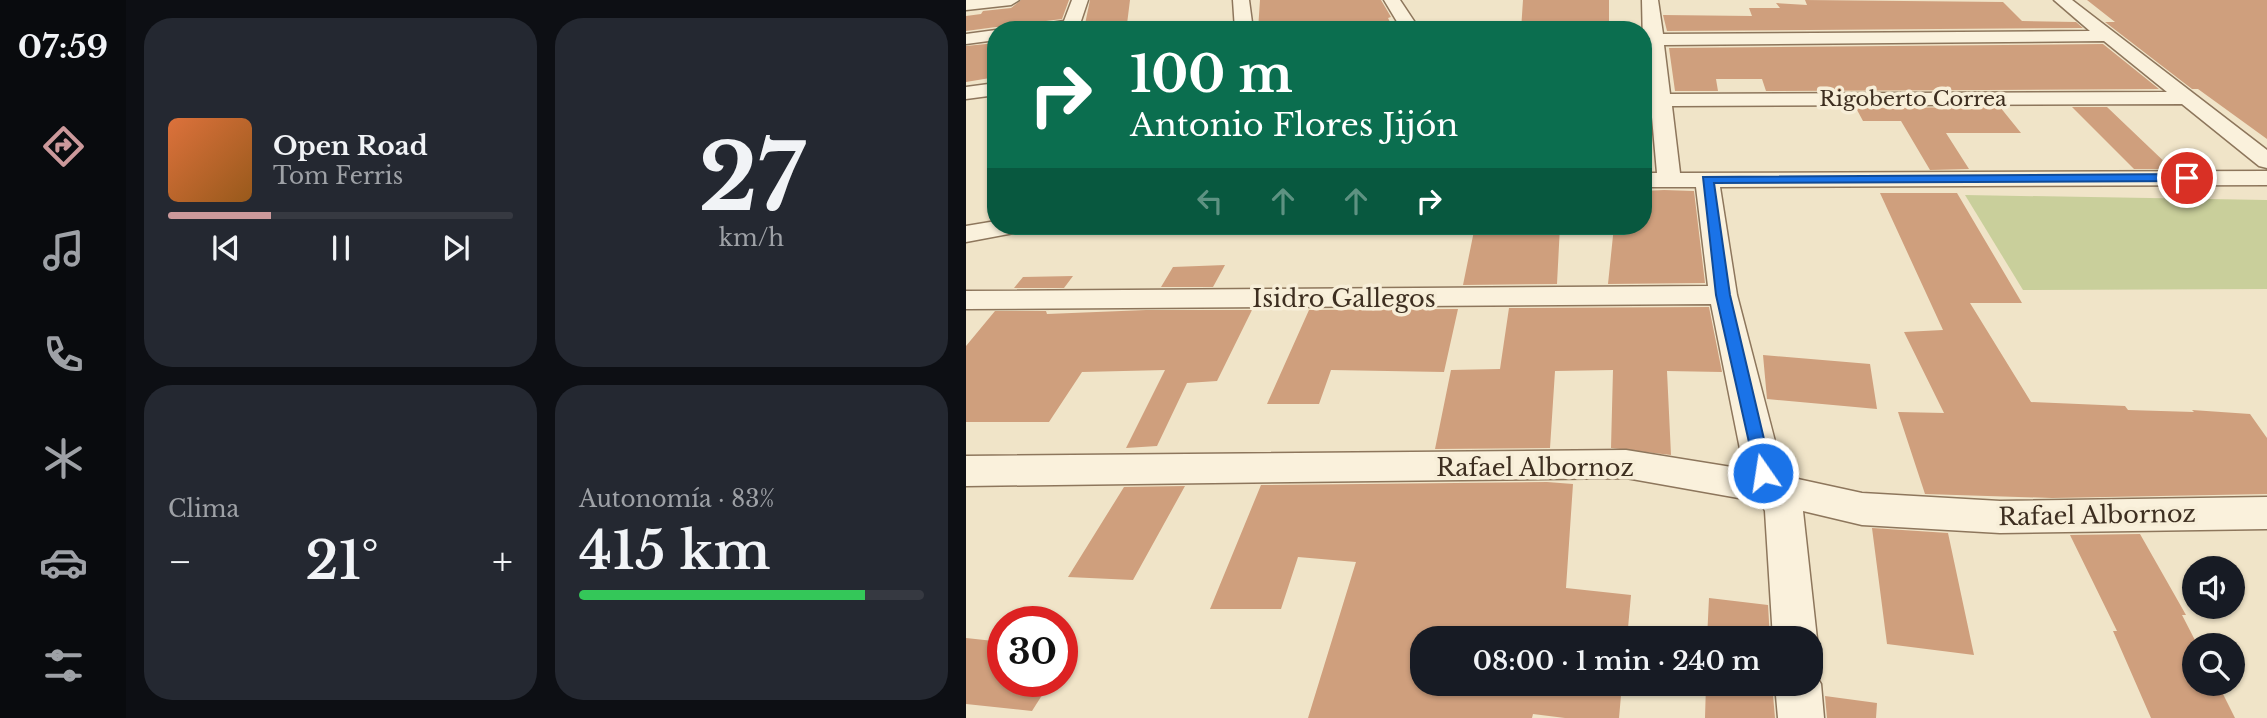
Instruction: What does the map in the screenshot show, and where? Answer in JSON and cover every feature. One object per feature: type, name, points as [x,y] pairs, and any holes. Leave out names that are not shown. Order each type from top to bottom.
[{"type":"street","points":[[966,5],[1011,0]]},
{"type":"street","points":[[1072,21],[1080,0]]},
{"type":"street","points":[[1241,0],[1243,21]]},
{"type":"street","points":[[1392,0],[1405,21]]},
{"type":"street","points":[[1649,21],[1650,0]]},
{"type":"street","points":[[2062,0],[2267,161]]},
{"type":"street","points":[[966,39],[987,36]]},
{"type":"street","points":[[1652,40],[2107,36]]},
{"type":"street","points":[[966,93],[987,90]]},
{"type":"street","name":"Rigoberto Correa","points":[[1653,100],[2183,97]]},
{"type":"street","points":[[1653,100],[1669,180]]},
{"type":"street","points":[[1652,180],[2267,178]]},
{"type":"street","points":[[1707,180],[1723,295],[1763,473],[1784,509],[1794,626]]},
{"type":"street","points":[[966,234],[987,231]]},
{"type":"street","name":"Isidro Gallegos","points":[[966,300],[1723,295]]},
{"type":"street","name":"Rafael Albornoz","points":[[966,471],[1626,464],[1773,489],[1862,509],[2000,517],[2267,513]]},
{"type":"street","points":[[1799,696],[1801,718]]},
{"type":"green space","points":[[1965,195],[2267,200],[2267,289],[2023,290]]},
{"type":"building","points":[[1021,0],[1069,0],[1062,19],[987,21],[987,28],[966,31],[966,16],[1011,8]]},
{"type":"building","points":[[1090,0],[1130,0],[1127,21],[1086,21]]},
{"type":"building","points":[[1260,0],[1381,0],[1391,17],[1388,18],[1390,21],[1259,21]]},
{"type":"building","points":[[1523,0],[1609,0],[1609,21],[1522,21]]},
{"type":"building","points":[[1805,0],[2003,2],[2022,21],[2076,22],[2083,28],[1667,31],[1663,15],[1752,16],[1749,8],[1780,8],[1776,3],[1807,5]]},
{"type":"building","points":[[2087,0],[2267,0],[2267,139],[2198,89],[2192,89],[2105,22],[2115,22]]},
{"type":"building","points":[[987,44],[987,78],[966,82],[966,46]]},
{"type":"building","points":[[2103,44],[2159,89],[1766,91],[1762,79],[1716,79],[1718,91],[1675,91],[1669,48]]},
{"type":"building","points":[[2000,107],[2021,133],[1946,133],[1969,169],[1930,170],[1901,121],[1863,121],[1856,108]]},
{"type":"building","points":[[2072,107],[2107,107],[2172,169],[2134,169]]},
{"type":"building","points":[[1652,191],[1694,191],[1705,283],[1608,284],[1613,235],[1652,235]]},
{"type":"building","points":[[1880,193],[1957,193],[2022,303],[1970,303],[2031,402],[2125,406],[2128,410],[2250,414],[2267,438],[2267,494],[2052,498],[1925,494],[1898,412],[1944,413],[1904,332],[1943,330]]},
{"type":"building","points":[[1473,235],[1560,235],[1557,284],[1463,285]]},
{"type":"building","points":[[1225,265],[1213,287],[1161,287],[1173,267]]},
{"type":"building","points":[[1073,276],[1064,288],[1014,288],[1023,277]]},
{"type":"building","points":[[1709,307],[1722,372],[1667,371],[1671,455],[1611,448],[1613,370],[1555,371],[1550,448],[1435,449],[1451,370],[1500,369],[1509,308]]},
{"type":"building","points":[[1458,309],[1444,372],[1331,370],[1319,404],[1267,404],[1309,310]]},
{"type":"building","points":[[1252,310],[1217,381],[1187,383],[1157,446],[1126,448],[1165,370],[1082,372],[1049,422],[966,422],[966,346],[995,311],[1046,311],[1047,314]]},
{"type":"building","points":[[1763,355],[1870,364],[1877,409],[1767,399]]},
{"type":"building","points":[[1573,484],[1566,588],[1631,595],[1628,626],[1410,626],[1410,696],[1621,696],[1619,718],[1565,718],[1533,714],[1532,718],[1308,718],[1356,562],[1298,557],[1281,609],[1210,609],[1261,485]]},
{"type":"building","points":[[1185,486],[1133,580],[1068,577],[1124,487]]},
{"type":"building","points":[[1872,528],[1948,533],[1974,655],[1887,644]]},
{"type":"building","points":[[2140,534],[2182,608],[2182,619],[2191,633],[2182,633],[2182,696],[2224,696],[2235,718],[2151,718],[2113,631],[2117,631],[2070,535]]},
{"type":"building","points":[[1709,598],[1768,605],[1769,626],[1708,626]]},
{"type":"building","points":[[966,638],[987,640],[987,697],[1041,697],[1032,711],[966,704]]},
{"type":"building","points":[[1706,696],[1773,696],[1775,718],[1705,718]]},
{"type":"building","points":[[1825,696],[1877,703],[1876,718],[1827,718]]},
{"type":"route","points":[[1763,473],[1723,295],[1707,180],[2187,178]]}]
